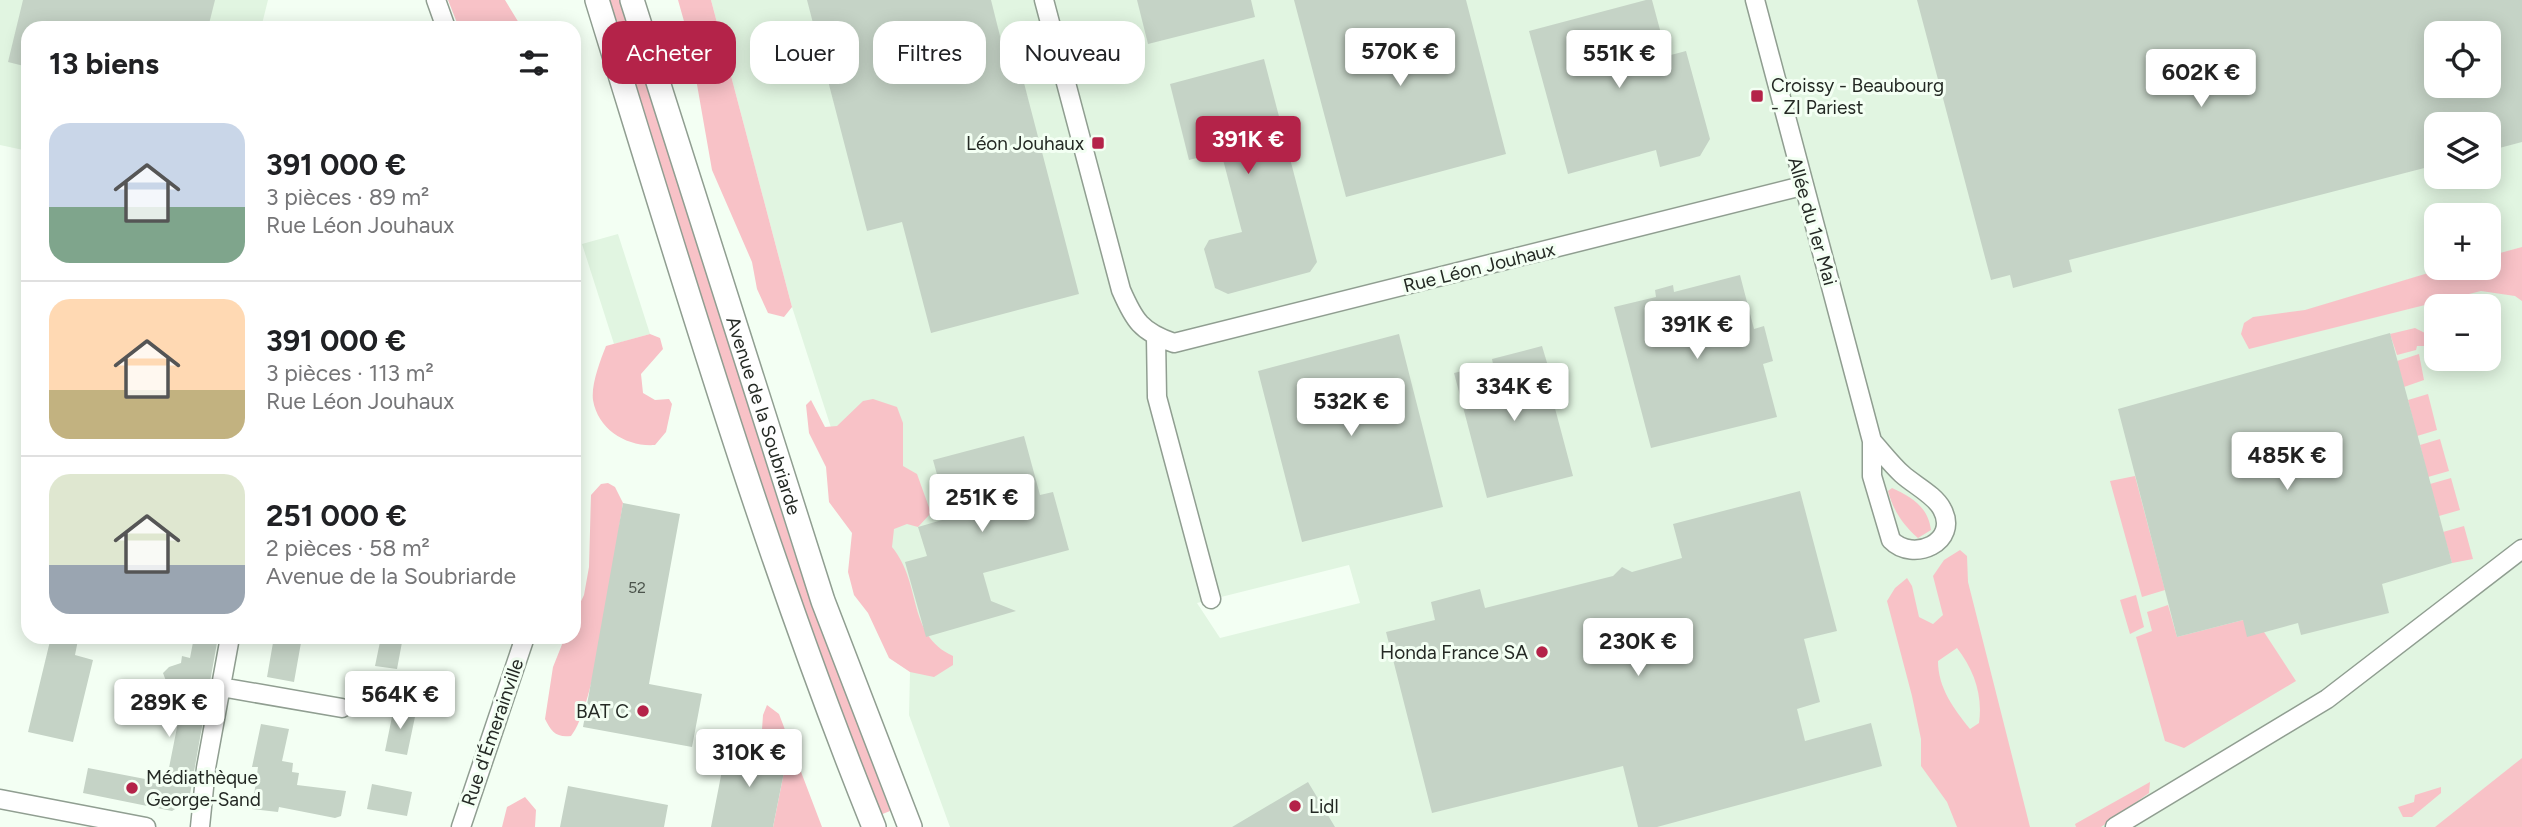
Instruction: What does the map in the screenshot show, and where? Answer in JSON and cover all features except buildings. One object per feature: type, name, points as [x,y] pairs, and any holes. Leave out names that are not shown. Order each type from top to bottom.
[{"type":"street","points":[[436,0],[444,21]]},
{"type":"street","name":"Avenue de la Soubriarde","points":[[597,0],[768,546],[828,715],[874,827]]},
{"type":"street","name":"Avenue de la Soubriarde","points":[[632,0],[823,601],[910,827]]},
{"type":"street","points":[[1044,0],[1121,289],[1135,321],[1156,337],[1157,397],[1211,599]]},
{"type":"street","name":"Allée du 1er Mai","points":[[1755,0],[1802,186],[1821,243],[1872,441],[1872,476],[1891,540],[1907,550],[1928,548],[1938,542],[1942,534],[1945,522],[1941,506],[1900,472],[1872,441]]},
{"type":"street","name":"Rue Léon Jouhaux","points":[[1156,337],[1174,343],[1198,340],[1802,186]]},
{"type":"street","points":[[2115,827],[2327,699],[2522,549]]},
{"type":"street","points":[[200,827],[206,768],[229,644]]},
{"type":"street","name":"Rue d'Émerainville","points":[[461,827],[523,644]]},
{"type":"street","points":[[221,688],[342,708]]},
{"type":"street","points":[[0,800],[144,827]]},
{"type":"shaded area","points":[[0,0],[268,0],[263,21],[21,21],[21,150],[0,145]]},
{"type":"shaded area","points":[[448,0],[505,0],[518,21],[456,21]]},
{"type":"shaded area","points":[[609,0],[620,0],[627,21],[616,21]]},
{"type":"shaded area","points":[[678,0],[711,0],[717,21],[684,21]]},
{"type":"shaded area","points":[[711,0],[2522,0],[2522,761],[2443,827],[950,827],[909,715],[910,672],[792,307],[733,84],[736,84],[736,21],[717,21]],"holes":[[[1349,565],[1360,603],[1220,638],[1197,603]]]},
{"type":"shaded area","points":[[635,84],[646,84],[794,552],[890,811],[880,815],[806,613],[705,308]]},
{"type":"shaded area","points":[[697,84],[733,84],[792,307],[784,317],[768,313],[757,289],[752,262],[712,170]]},
{"type":"shaded area","points":[[618,234],[650,334],[614,344],[582,244]]},
{"type":"shaded area","points":[[2522,247],[2522,301],[2515,296],[2481,291],[2469,294],[2424,294],[2424,305],[2249,349],[2241,334],[2244,323],[2253,317],[2305,310],[2424,274],[2424,280],[2501,280],[2501,253]]},
{"type":"shaded area","points":[[2415,328],[2424,332],[2424,346],[2417,346],[2416,350],[2397,355],[2390,334]]},
{"type":"shaded area","points":[[650,334],[660,338],[663,349],[641,374],[643,393],[655,400],[669,399],[672,404],[666,432],[655,445],[645,445],[624,440],[607,428],[596,411],[593,394],[606,346]]},
{"type":"shaded area","points":[[2419,354],[2424,380],[2404,387],[2397,361]]},
{"type":"shaded area","points":[[2428,394],[2437,430],[2417,436],[2408,400]]},
{"type":"shaded area","points":[[873,399],[897,407],[903,423],[903,466],[917,474],[931,513],[918,527],[907,524],[894,529],[892,547],[902,562],[921,622],[928,635],[938,647],[953,656],[953,665],[934,677],[910,672],[889,658],[868,613],[854,595],[848,572],[852,533],[829,502],[826,467],[809,433],[806,405],[811,400],[825,427],[837,426],[863,401]]},
{"type":"shaded area","points":[[2440,439],[2449,471],[2428,477],[2420,445]]},
{"type":"shaded area","points":[[2135,476],[2165,590],[2142,597],[2110,481]]},
{"type":"shaded area","points":[[2451,478],[2460,510],[2439,516],[2430,484]]},
{"type":"shaded area","points":[[608,483],[615,487],[623,503],[589,694],[571,736],[561,736],[552,730],[545,719],[553,667],[562,644],[581,644],[581,601],[589,567],[591,495],[601,484]]},
{"type":"shaded area","points":[[1892,488],[1923,509],[1931,530],[1918,538],[1908,528],[1893,505],[1888,491]]},
{"type":"shaded area","points":[[2464,526],[2473,559],[2452,563],[2443,532]]},
{"type":"shaded area","points":[[1960,550],[1967,556],[1968,582],[2030,827],[1957,827],[1947,802],[1921,766],[1921,739],[1887,601],[1895,588],[1907,578],[1912,586],[1919,617],[1933,624],[1943,615],[1933,576],[1944,560]],"holes":[[[1957,648],[1976,683],[1980,703],[1979,723],[1970,729],[1948,698],[1938,661]]]},
{"type":"shaded area","points":[[2136,595],[2144,627],[2130,634],[2120,600]]},
{"type":"shaded area","points":[[2168,605],[2177,637],[2243,620],[2264,632],[2296,681],[2184,748],[2165,741],[2136,637],[2152,631],[2147,612]]},
{"type":"shaded area","points":[[767,705],[779,714],[822,827],[773,827],[786,762],[765,757],[767,745],[761,744],[763,715]]},
{"type":"shaded area","points":[[2522,758],[2522,827],[2435,827]]},
{"type":"shaded area","points":[[2150,782],[2149,793],[2101,827],[2076,827],[2075,824]]},
{"type":"shaded area","points":[[2441,787],[2441,793],[2412,817],[2403,817],[2398,807],[2414,802],[2415,795]]},
{"type":"shaded area","points":[[525,797],[536,810],[535,827],[502,827],[507,807]]},
{"type":"place","name":"Croissy - Beaubourg - ZI Pariest","points":[[1757,96]]},
{"type":"place","name":"Léon Jouhaux","points":[[1098,143]]},
{"type":"place","name":"Honda France SA","points":[[1542,652]]},
{"type":"place","name":"BAT C","points":[[643,711]]},
{"type":"place","name":"Médiathèque George-Sand","points":[[132,788]]},
{"type":"place","name":"Lidl","points":[[1295,806]]}]
